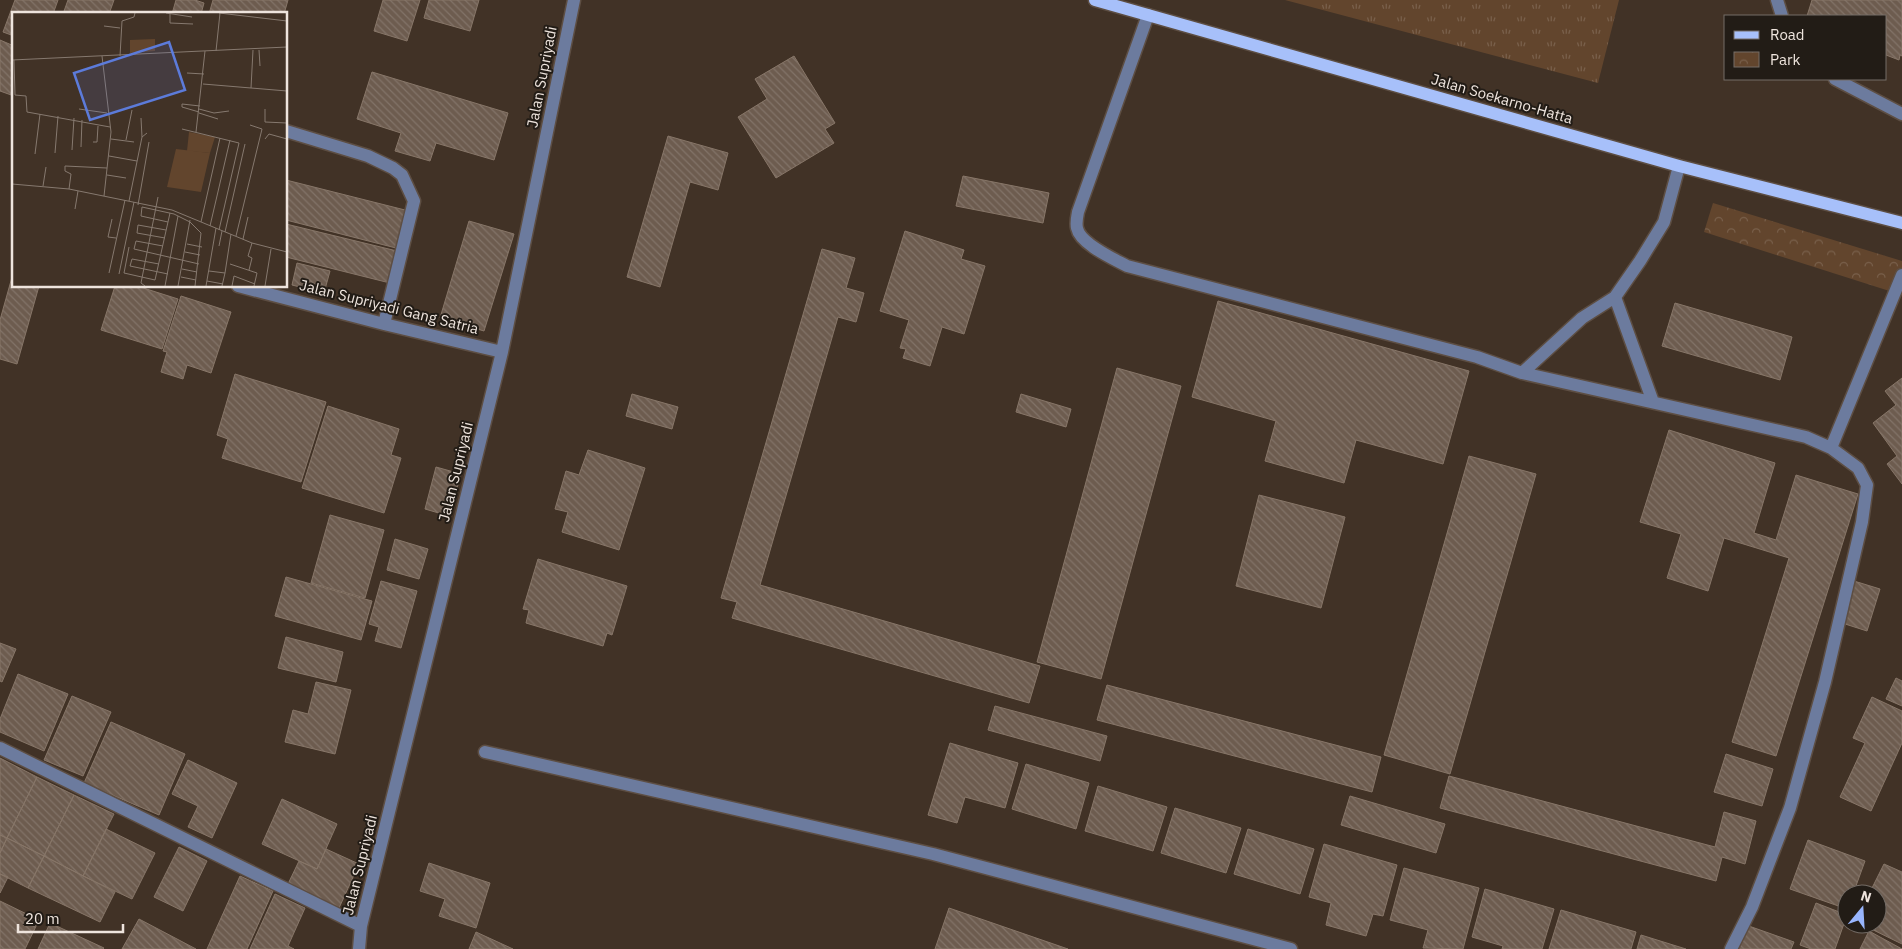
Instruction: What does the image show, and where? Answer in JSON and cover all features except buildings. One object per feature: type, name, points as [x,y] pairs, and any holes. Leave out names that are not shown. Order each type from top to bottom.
[{"type":"main road","name":"Jalan Soekarno-Hatta","points":[[1102,1],[1679,166],[1902,223]]},
{"type":"street","name":"Jalan Supriyadi","points":[[359,949],[361,926],[502,352],[574,0]]},
{"type":"street","points":[[1777,0],[1782,15]]},
{"type":"street","points":[[1148,15],[1078,212],[1077,230],[1094,248],[1127,266],[1477,357],[1522,373],[1806,437],[1831,448],[1858,468],[1867,485],[1862,522],[1825,682],[1790,808],[1752,907],[1731,949]]},
{"type":"street","points":[[1837,80],[1902,114]]},
{"type":"street","points":[[288,132],[368,156],[393,168],[402,175],[414,201],[384,324]]},
{"type":"street","points":[[1522,373],[1582,318],[1615,297],[1664,222],[1679,166]]},
{"type":"street","points":[[1831,448],[1902,275]]},
{"type":"street","name":"Jalan Supriyadi Gang Satria","points":[[246,288],[502,352]]},
{"type":"street","points":[[1615,297],[1653,402]]},
{"type":"street","points":[[0,748],[361,926]]},
{"type":"street","points":[[485,752],[933,854],[1291,949]]},
{"type":"green space","points":[[1285,0],[1619,0],[1598,83]]},
{"type":"green space","points":[[1713,203],[1902,261],[1902,295],[1704,232]]}]
